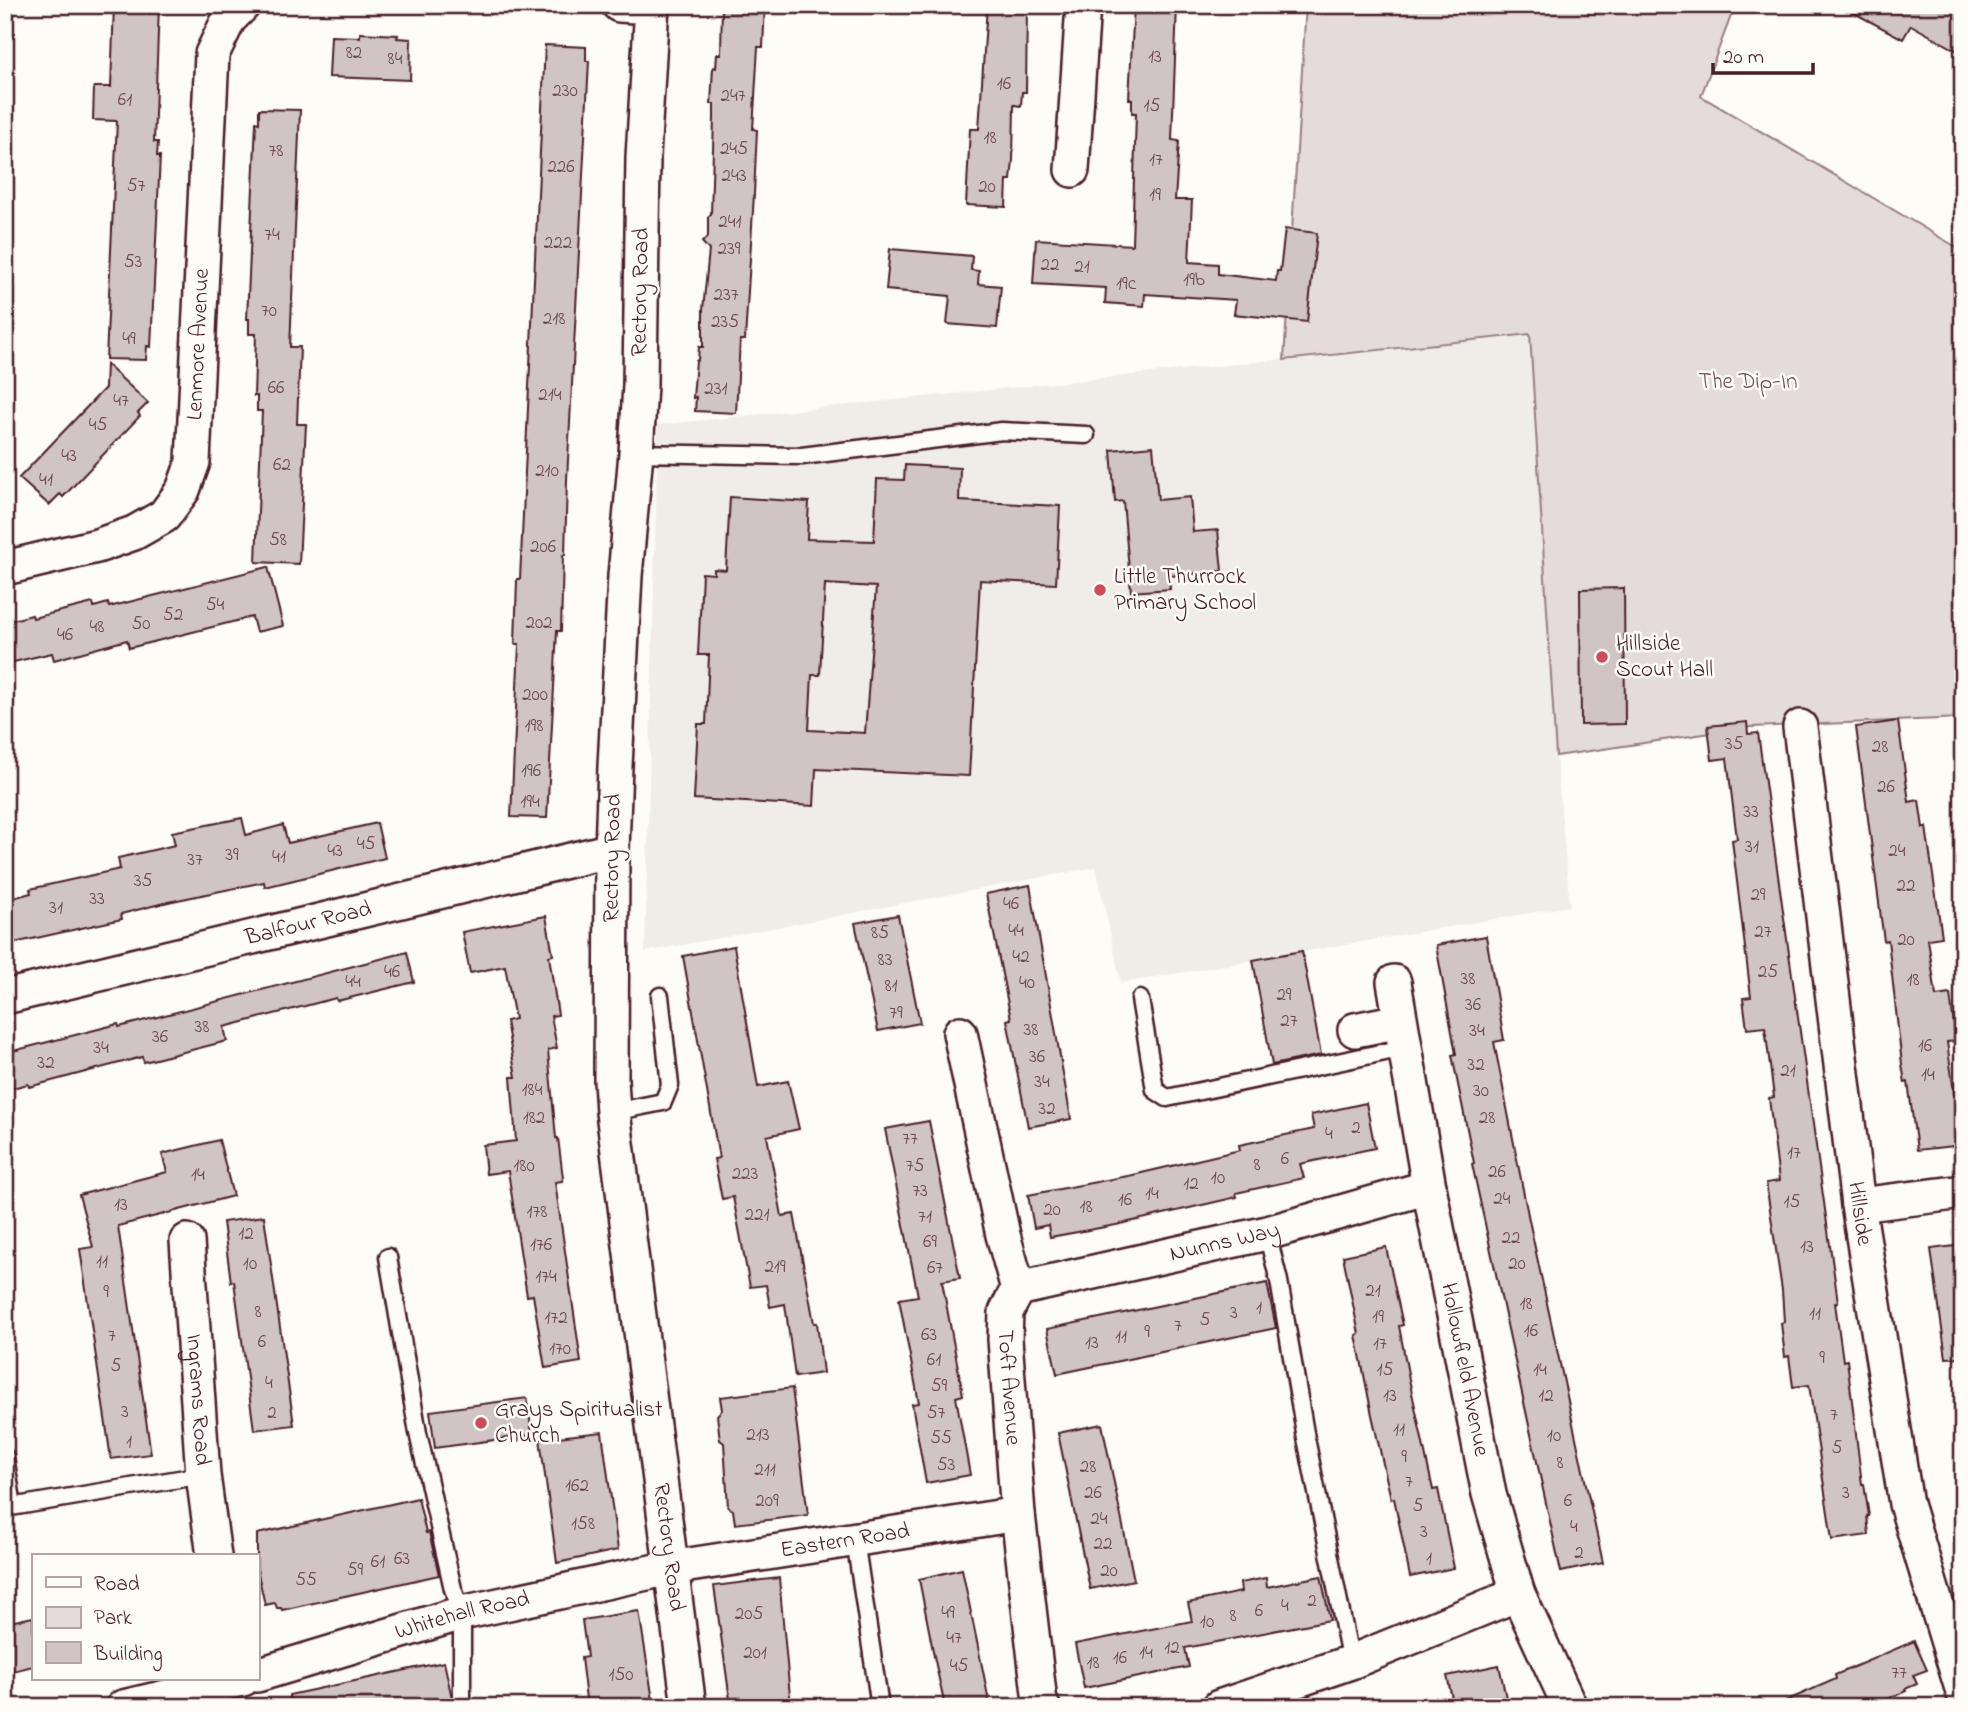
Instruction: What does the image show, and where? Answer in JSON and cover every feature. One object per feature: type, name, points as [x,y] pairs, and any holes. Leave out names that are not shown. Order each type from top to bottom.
[{"type":"street","name":"Lenmore Avenue","points":[[5,568],[97,546],[134,533],[164,516],[183,490],[193,462],[212,54],[229,19],[243,5]]},
{"type":"street","points":[[619,5],[652,6]]},
{"type":"street","points":[[1072,170],[1083,5]]},
{"type":"street","name":"Rectory Road","points":[[652,6],[643,157],[640,371],[625,576],[612,850],[611,1080],[689,1707]]},
{"type":"street","name":"Hillside","points":[[1800,727],[1858,1205],[1906,1504],[1963,1692]]},
{"type":"street","name":"Balfour Road","points":[[5,997],[612,850]]},
{"type":"street","name":"Hollowfield Avenue","points":[[1394,982],[1429,1187],[1489,1494],[1518,1594],[1570,1707]]},
{"type":"street","points":[[1355,1030],[1402,1035]]},
{"type":"street","points":[[960,1033],[1017,1289]]},
{"type":"street","name":"Nunns Way","points":[[1017,1289],[1267,1233],[1429,1187]]},
{"type":"street","points":[[1858,1205],[1963,1192]]},
{"type":"street","name":"Ingrams Road","points":[[187,1241],[203,1475],[214,1554]]},
{"type":"street","name":"Toft Avenue","points":[[1017,1289],[1006,1312],[1005,1339],[1018,1514],[1040,1702],[1043,1707]]},
{"type":"street","name":"Eastern Road","points":[[670,1568],[1018,1514]]},
{"type":"street","name":"Whitehall Road","points":[[259,1673],[462,1613],[670,1568]]},
{"type":"street","points":[[1219,1707],[1351,1662],[1518,1594]]},
{"type":"street","name":"Whitehall Road","points":[[123,1707],[236,1680]]},
{"type":"lane","points":[[636,453],[802,456],[1002,431],[1086,435]]},
{"type":"lane","points":[[613,1112],[663,1102],[667,1094],[670,1085],[660,996]]},
{"type":"lane","points":[[1140,999],[1155,1090],[1167,1098],[1402,1035]]},
{"type":"lane","points":[[1267,1233],[1279,1281],[1305,1433],[1351,1662]]},
{"type":"lane","points":[[388,1257],[418,1433],[453,1590],[462,1613],[462,1707]]},
{"type":"lane","points":[[5,1457],[9,1507],[203,1475]]},
{"type":"lane","points":[[855,1540],[880,1707]]},
{"type":"shaded area","name":"Little Thurrock Primary School","points":[[1530,333],[1556,756],[1570,906],[1121,983],[1096,867],[645,952],[658,425]]},
{"type":"green space","name":"The Dip-In","points":[[1306,5],[1735,5],[1701,96],[1963,251],[1963,718],[1751,727],[1556,756],[1530,334],[1284,360]]},
{"type":"building","points":[[114,5],[159,5],[154,142],[158,142],[157,156],[160,156],[151,347],[147,346],[146,360],[106,359],[117,121],[93,120],[94,87],[111,87]]},
{"type":"building","points":[[722,5],[765,5],[763,47],[758,47],[753,129],[757,130],[754,194],[745,340],[740,340],[736,413],[695,411],[696,397],[693,398],[696,361],[699,347],[703,347],[703,310],[709,250],[702,242],[708,237],[708,217],[711,214],[714,104],[711,104],[713,67],[716,68],[717,54],[721,54]]},
{"type":"building","points":[[987,5],[1027,5],[1026,92],[1022,92],[1021,106],[1014,105],[1013,160],[1011,180],[1007,180],[1006,207],[966,205],[970,129],[979,129]]},
{"type":"building","points":[[1134,5],[1177,5],[1172,140],[1179,141],[1175,200],[1192,200],[1189,262],[1218,264],[1218,274],[1276,281],[1277,271],[1280,271],[1285,229],[1317,233],[1307,322],[1234,314],[1236,300],[1145,294],[1144,306],[1105,303],[1106,288],[1033,284],[1036,239],[1132,245],[1136,113],[1132,113],[1132,99],[1129,99]]},
{"type":"building","points":[[1839,5],[1963,5],[1963,54],[1911,25],[1903,39]]},
{"type":"building","points":[[360,33],[398,35],[397,38],[411,39],[410,80],[329,77],[331,36],[360,37]]},
{"type":"building","points":[[545,45],[586,47],[586,61],[589,61],[561,631],[557,631],[547,818],[511,817],[519,644],[515,644],[517,579],[520,579]]},
{"type":"building","points":[[259,109],[300,110],[290,347],[300,347],[297,424],[306,424],[299,564],[256,562],[262,411],[257,411],[257,396],[254,396],[256,334],[249,334],[247,319],[256,122],[259,123]]},
{"type":"building","points":[[890,249],[972,256],[971,270],[979,271],[978,284],[1001,286],[997,328],[947,324],[950,296],[886,290]]},
{"type":"building","points":[[106,364],[148,403],[138,413],[140,416],[63,497],[60,494],[49,505],[19,478],[105,388]]},
{"type":"building","points":[[1153,446],[1158,500],[1190,497],[1193,532],[1218,530],[1222,571],[1169,576],[1170,589],[1131,592],[1123,501],[1115,502],[1111,450]]},
{"type":"building","points":[[905,465],[960,468],[959,501],[1060,506],[1056,584],[980,580],[969,776],[816,769],[814,806],[694,799],[698,724],[706,724],[709,655],[698,655],[702,573],[714,574],[714,569],[726,570],[730,497],[809,502],[807,539],[874,541],[877,479],[904,480]],"holes":[[[825,584],[876,587],[865,733],[809,730],[812,675],[820,675]]]},
{"type":"building","points":[[268,567],[283,626],[256,632],[252,617],[129,648],[127,640],[54,660],[52,653],[5,664],[5,622],[93,603],[94,607],[108,603],[109,607]]},
{"type":"building","name":"Hillside Scout Hall","points":[[1624,588],[1625,724],[1581,725],[1580,589]]},
{"type":"building","points":[[1898,721],[1909,802],[1919,800],[1923,828],[1926,827],[1942,937],[1928,939],[1936,996],[1950,994],[1956,1041],[1947,1042],[1956,1106],[1963,1105],[1963,1145],[1917,1150],[1908,1082],[1905,1083],[1902,1064],[1888,940],[1884,941],[1856,727]]},
{"type":"building","points":[[1747,722],[1748,734],[1758,733],[1838,1302],[1835,1303],[1843,1361],[1847,1360],[1862,1484],[1869,1516],[1869,1535],[1832,1540],[1809,1385],[1793,1387],[1789,1356],[1785,1357],[1781,1323],[1784,1322],[1782,1290],[1766,1183],[1779,1181],[1769,1098],[1774,1097],[1765,1027],[1747,1029],[1743,998],[1751,997],[1732,840],[1737,839],[1727,758],[1712,760],[1708,726]]},
{"type":"building","points":[[242,818],[246,835],[283,825],[288,843],[377,823],[385,858],[265,887],[264,882],[168,902],[121,914],[122,919],[5,945],[5,900],[31,893],[30,889],[120,869],[118,858],[175,845],[172,832]]},
{"type":"building","points":[[1030,885],[1071,1119],[1028,1127],[1007,1020],[1011,1019],[986,894]]},
{"type":"building","points":[[898,915],[920,1023],[878,1031],[855,923]]},
{"type":"building","points":[[546,916],[553,955],[549,956],[558,1015],[551,1016],[557,1048],[548,1050],[556,1138],[563,1178],[562,1181],[555,1182],[581,1362],[545,1368],[533,1295],[527,1296],[508,1171],[486,1174],[483,1145],[516,1141],[511,1077],[516,1077],[506,1021],[515,1019],[505,966],[470,973],[462,932]]},
{"type":"building","points":[[1486,936],[1504,1040],[1494,1042],[1529,1220],[1603,1563],[1561,1572],[1472,1164],[1474,1163],[1452,1055],[1456,1054],[1436,945]]},
{"type":"building","points":[[734,946],[758,1087],[788,1081],[799,1129],[767,1136],[782,1216],[794,1214],[814,1323],[817,1323],[823,1373],[795,1377],[785,1304],[770,1307],[766,1285],[750,1287],[733,1197],[722,1199],[714,1159],[719,1158],[683,956]]},
{"type":"building","points":[[1302,951],[1321,1055],[1272,1065],[1253,960]]},
{"type":"building","points":[[407,952],[414,982],[337,1001],[336,998],[224,1027],[227,1041],[144,1062],[142,1057],[29,1087],[28,1084],[5,1090],[5,1053],[118,1024],[119,1027]]},
{"type":"building","points":[[1366,1103],[1375,1148],[1300,1164],[1304,1178],[1236,1193],[1237,1197],[1116,1225],[1050,1237],[1048,1225],[1034,1228],[1028,1195],[1133,1175],[1240,1150],[1239,1145],[1314,1129],[1311,1115]]},
{"type":"building","points":[[929,1121],[960,1278],[942,1281],[963,1395],[956,1397],[970,1475],[926,1483],[912,1404],[919,1403],[899,1299],[918,1296],[885,1129]]},
{"type":"building","points":[[219,1140],[233,1196],[118,1226],[151,1454],[111,1459],[80,1249],[93,1247],[79,1195],[167,1172],[162,1154]]},
{"type":"building","points":[[264,1216],[294,1425],[254,1430],[234,1281],[231,1282],[223,1222]]},
{"type":"building","points":[[1963,1245],[1963,1357],[1946,1358],[1931,1249]]},
{"type":"building","points":[[1386,1247],[1403,1325],[1399,1326],[1409,1379],[1433,1490],[1438,1489],[1454,1568],[1410,1577],[1394,1498],[1391,1499],[1372,1415],[1343,1256]]},
{"type":"building","points":[[1267,1283],[1276,1328],[1057,1374],[1047,1329]]},
{"type":"building","points":[[792,1388],[808,1515],[735,1524],[733,1510],[728,1507],[724,1443],[720,1440],[717,1415],[722,1410],[720,1397]]},
{"type":"building","name":"Grays Spiritualist Church","points":[[527,1398],[532,1435],[435,1448],[430,1411]]},
{"type":"building","points":[[1102,1424],[1134,1580],[1090,1589],[1058,1433]]},
{"type":"building","points":[[602,1432],[618,1550],[557,1563],[540,1439]]},
{"type":"building","points":[[418,1498],[439,1575],[282,1610],[277,1608],[275,1603],[265,1605],[259,1578],[257,1534]]},
{"type":"building","points":[[962,1569],[990,1707],[945,1707],[934,1656],[919,1579]]},
{"type":"building","points":[[1321,1576],[1330,1620],[1185,1648],[1189,1667],[1084,1688],[1075,1644],[1192,1621],[1188,1603],[1241,1592],[1240,1583],[1266,1578],[1267,1587]]},
{"type":"building","points":[[779,1578],[791,1707],[731,1707],[714,1586]]},
{"type":"building","points":[[639,1611],[654,1707],[587,1707],[581,1658],[587,1657],[582,1620]]},
{"type":"building","points":[[32,1617],[32,1666],[5,1673],[5,1623]]},
{"type":"building","points":[[1914,1641],[1927,1670],[1913,1675],[1917,1684],[1905,1689],[1906,1691],[1870,1707],[1772,1707],[1836,1679],[1835,1675]]},
{"type":"building","points":[[444,1662],[452,1698],[452,1701],[444,1702],[445,1707],[290,1707],[289,1695]]},
{"type":"building","points":[[1499,1665],[1508,1707],[1454,1707],[1447,1676]]},
{"type":"place","name":"Little Thurrock Primary School","points":[[1100,590]]},
{"type":"place","name":"Hillside Scout Hall","points":[[1602,657]]},
{"type":"place","name":"Grays Spiritualist Church","points":[[481,1423]]}]
